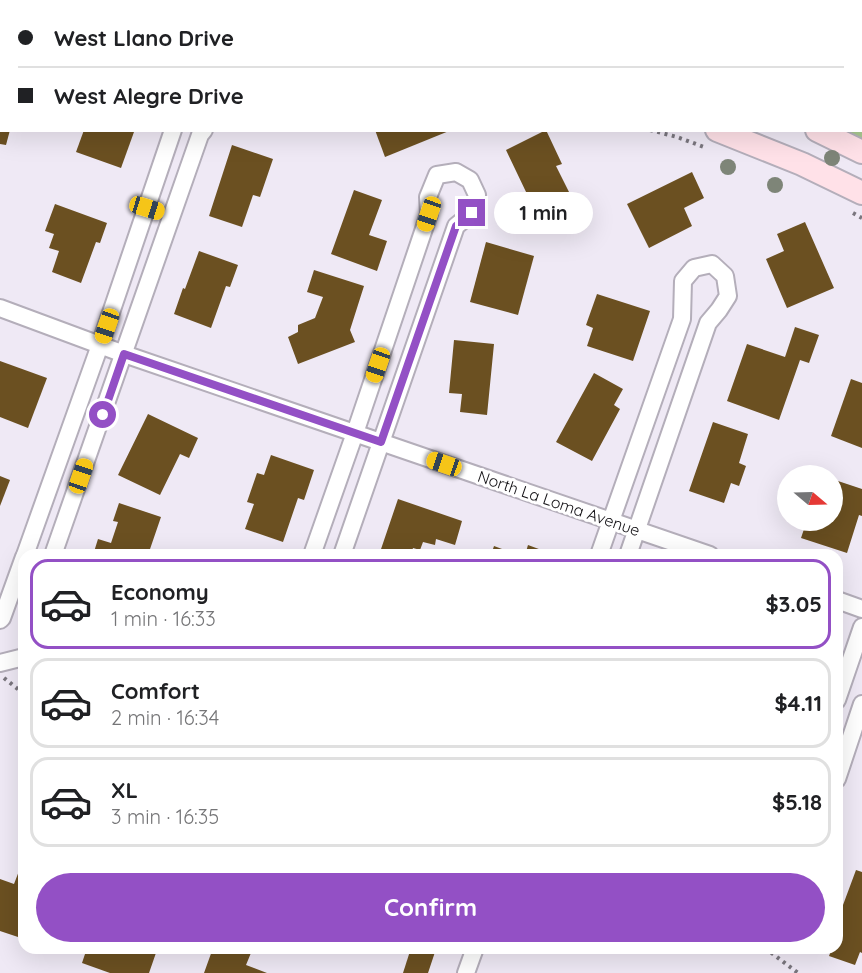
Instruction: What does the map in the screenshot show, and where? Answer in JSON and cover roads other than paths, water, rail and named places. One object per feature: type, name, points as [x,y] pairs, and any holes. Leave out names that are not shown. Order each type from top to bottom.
[{"type":"main road","points":[[722,132],[802,164],[862,193]]},
{"type":"main road","points":[[821,132],[862,152]]},
{"type":"street","points":[[27,549],[100,345],[172,132]]},
{"type":"street","points":[[56,549],[202,132]]},
{"type":"street","points":[[314,549],[429,214],[428,198],[437,176],[456,172],[471,180],[477,195],[472,213],[456,226],[344,549]]},
{"type":"street","points":[[147,208],[172,216]]},
{"type":"street","points":[[601,549],[682,319],[683,281],[694,268],[712,264],[725,276],[728,296],[708,323],[630,549]]},
{"type":"street","points":[[400,298],[428,306]]},
{"type":"street","name":"North La Loma Avenue","points":[[0,308],[124,354],[693,549]]},
{"type":"street","points":[[657,390],[682,399]]},
{"type":"street","points":[[42,508],[67,516]]},
{"type":"street","points":[[0,620],[18,573]]},
{"type":"street","points":[[843,602],[862,609]]},
{"type":"street","points":[[843,682],[862,627]]},
{"type":"street","points":[[0,663],[18,658]]},
{"type":"street","points":[[843,761],[862,704]]},
{"type":"street","points":[[466,973],[473,954]]}]
